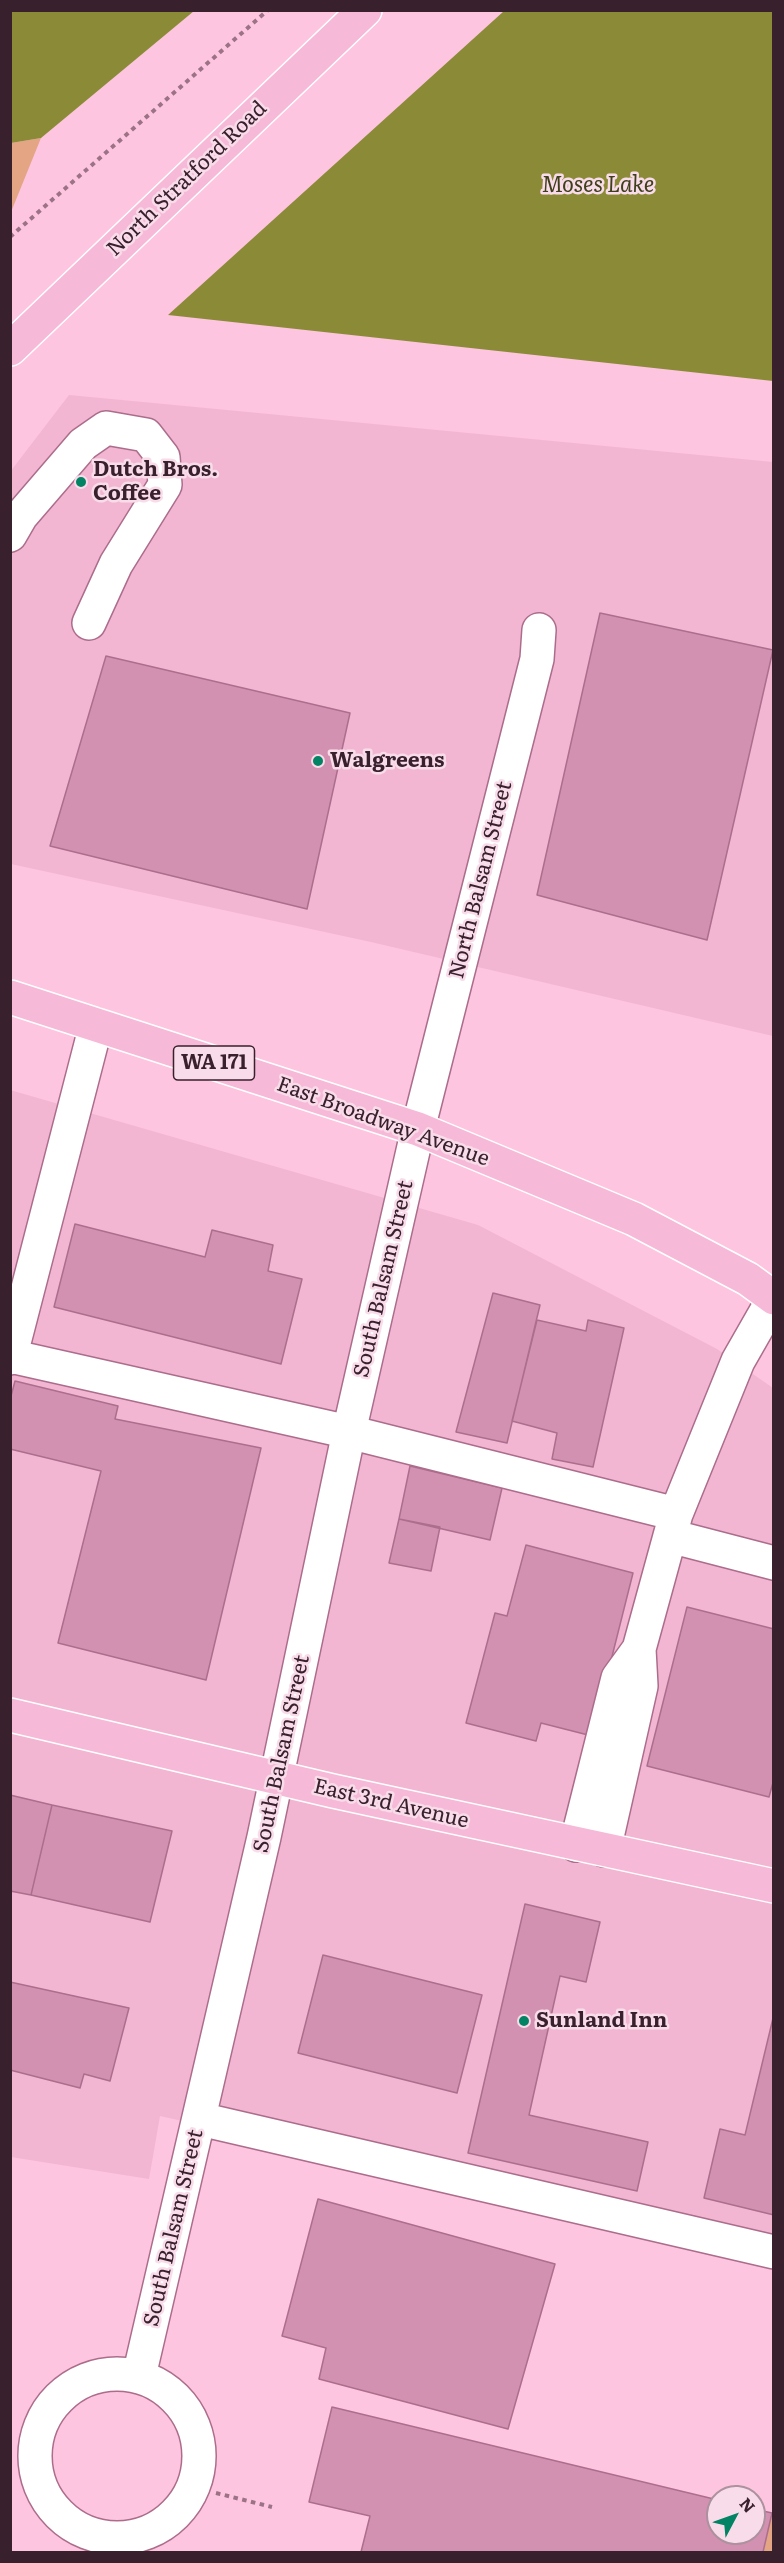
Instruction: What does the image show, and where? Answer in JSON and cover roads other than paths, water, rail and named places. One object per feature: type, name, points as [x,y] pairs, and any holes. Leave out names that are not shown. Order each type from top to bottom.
[{"type":"main road","name":"North Stratford Road","points":[[10,349],[365,10]]},
{"type":"main road","name":"East Broadway Avenue","points":[[10,997],[418,1129],[634,1219],[748,1279],[774,1298]]},
{"type":"main road","name":"East 3rd Avenue","points":[[10,1715],[278,1778],[774,1886]]},
{"type":"street","points":[[11,535],[21,516],[83,444],[106,428],[146,435],[163,457],[165,485],[116,564],[89,622]]},
{"type":"street","name":"North Balsam Street","points":[[418,1129],[537,659],[538,630]]},
{"type":"street","points":[[96,1025],[11,1357],[350,1432],[673,1525],[774,1563]]},
{"type":"street","name":"South Balsam Street","points":[[139,2376],[278,1778],[350,1432],[418,1129]]},
{"type":"street","points":[[590,1847],[618,1678],[639,1649],[673,1525],[738,1360],[774,1298]]},
{"type":"street","points":[[200,2119],[774,2252]]},
{"type":"street","points":[[113,2373],[139,2376],[161,2386],[180,2403],[193,2424],[199,2448],[198,2473],[189,2496],[174,2516],[161,2525],[104,2545],[63,2519],[48,2502],[38,2480],[34,2457],[24,2432],[65,2391],[88,2378],[113,2373]]},
{"type":"water","points":[[11,10],[194,11],[41,138],[11,143]]},
{"type":"water","name":"Moses Lake","points":[[504,11],[773,11],[773,381],[168,315]]},
{"type":"place","name":"Dutch Bros. Coffee","points":[[81,482]]},
{"type":"place","name":"Walgreens","points":[[318,761]]},
{"type":"place","name":"Sunland Inn","points":[[524,2021]]}]
